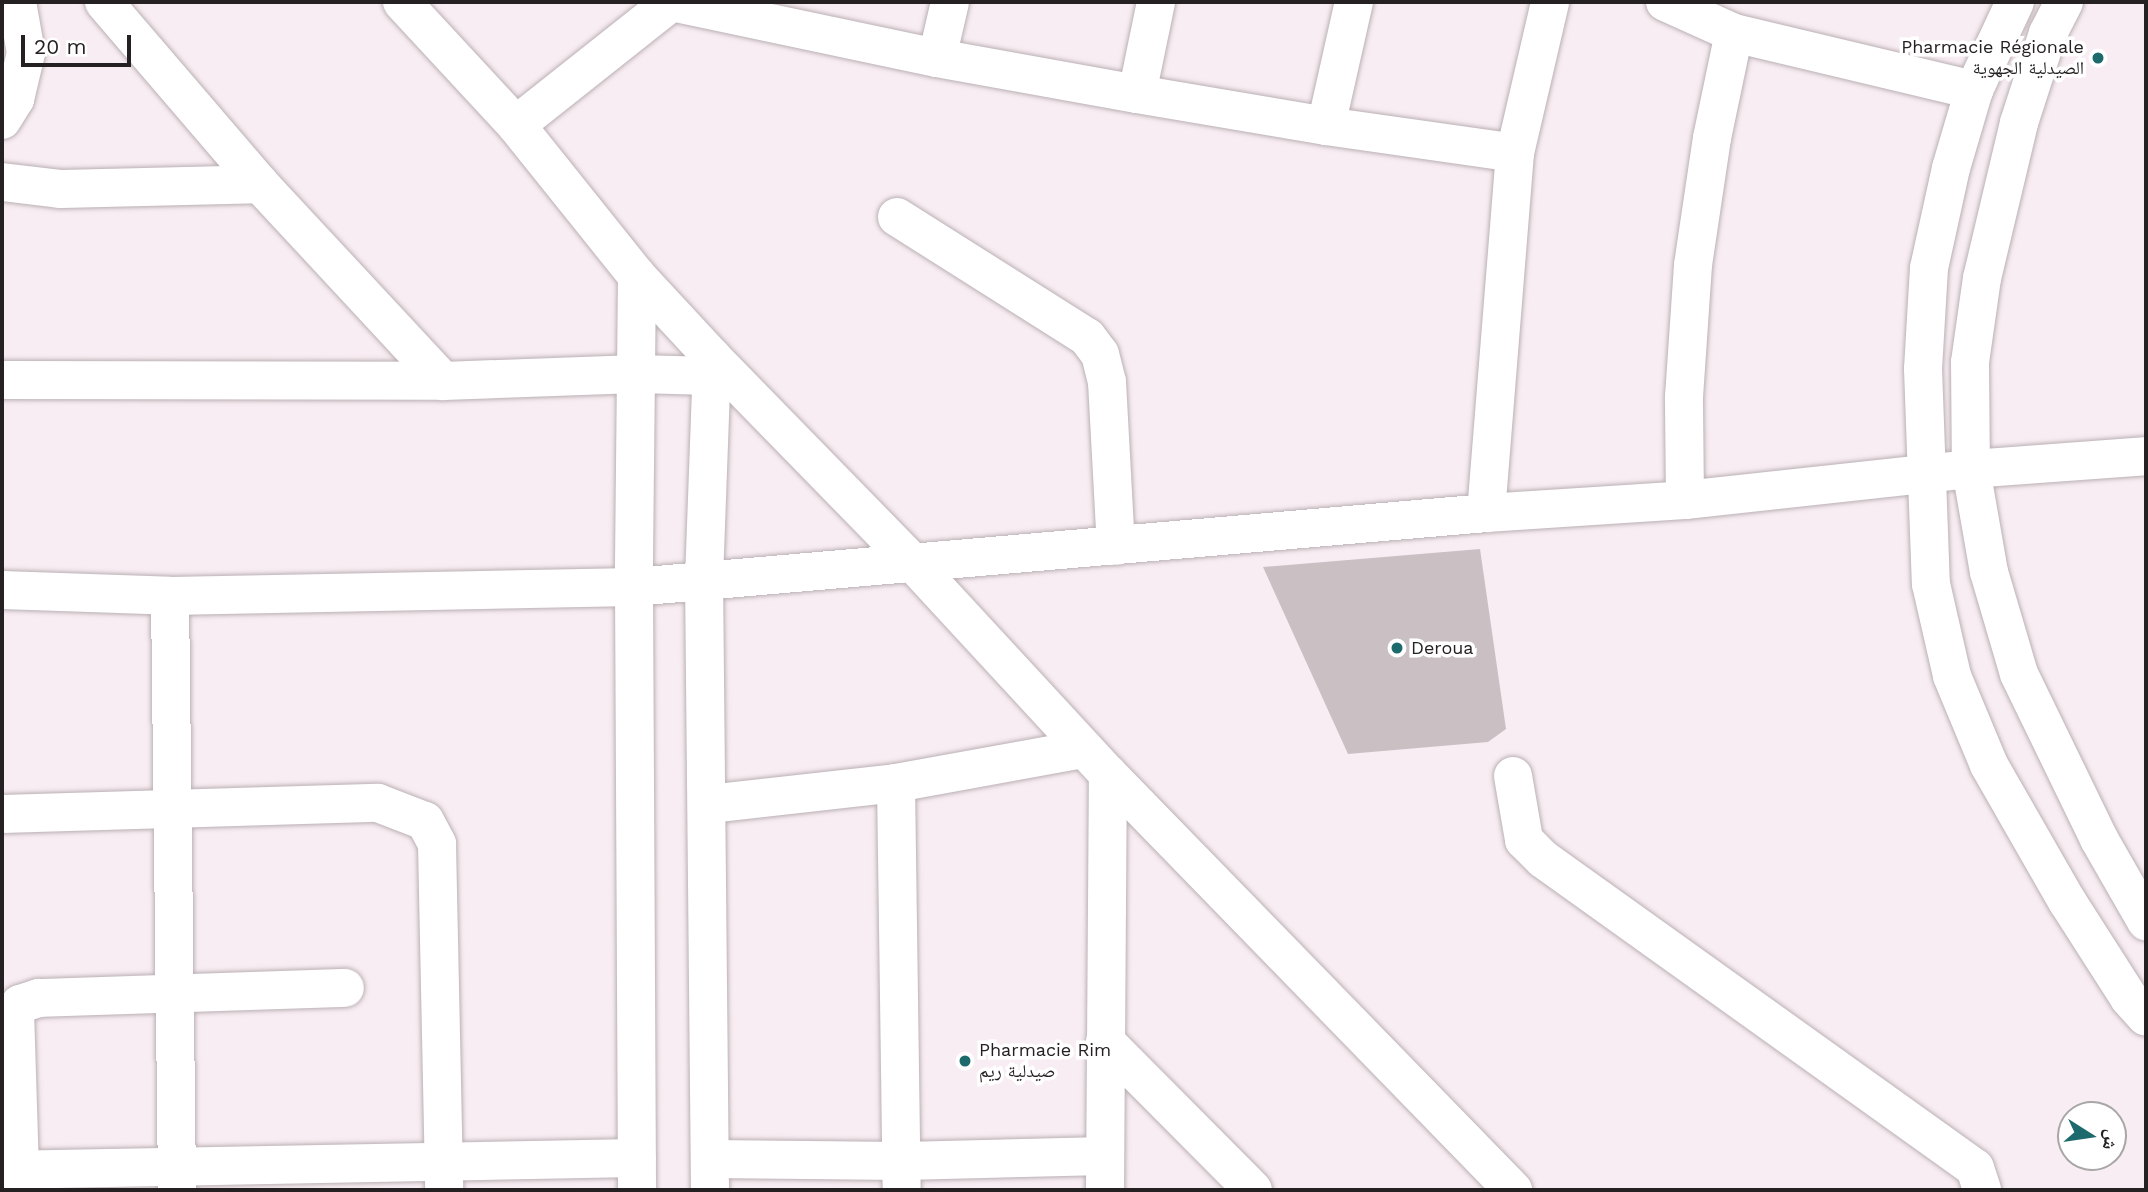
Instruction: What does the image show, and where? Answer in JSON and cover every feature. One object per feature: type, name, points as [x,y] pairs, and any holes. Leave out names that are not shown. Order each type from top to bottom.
[{"type":"street","points":[[2,120],[15,99],[26,53],[17,2]]},
{"type":"street","points":[[104,2],[260,184],[443,381]]},
{"type":"street","points":[[402,2],[435,17],[516,125],[711,367],[914,564],[1096,762],[1513,1190]]},
{"type":"street","points":[[516,125],[671,2],[737,10],[937,58],[1138,94],[1326,126],[1515,153]]},
{"type":"street","points":[[937,58],[950,2]]},
{"type":"street","points":[[1138,94],[1156,2]]},
{"type":"street","points":[[1326,126],[1354,2]]},
{"type":"street","points":[[1486,513],[1515,153],[1550,2]]},
{"type":"street","points":[[1665,2],[1734,33],[1974,90]]},
{"type":"street","points":[[2015,2],[1974,90],[1951,167],[1929,268],[1923,369],[1931,584],[1951,676],[1989,765],[2067,901],[2129,998],[2146,1017]]},
{"type":"street","points":[[2064,2],[2048,33],[2019,123],[1982,278],[1970,362],[1971,469],[1989,572],[2019,674],[2099,839],[2146,921]]},
{"type":"street","points":[[1685,500],[1684,397],[1693,265],[1712,138],[1734,33]]},
{"type":"street","points":[[2,182],[60,188],[260,184]]},
{"type":"street","points":[[897,217],[1087,337],[1100,354],[1107,382],[1116,546]]},
{"type":"street","points":[[345,988],[175,991],[39,998],[20,1004],[15,1015],[11,1170],[177,1178],[637,1174],[634,587],[637,276]]},
{"type":"street","points":[[2,380],[443,381],[637,374],[711,367]]},
{"type":"street","points":[[711,367],[704,580],[709,804],[710,1175],[1105,1173],[1105,1041],[1096,762]]},
{"type":"street","points":[[2,590],[170,596],[634,587],[1486,513],[1685,500],[1971,469],[2146,456]]},
{"type":"street","points":[[170,596],[177,1178]]},
{"type":"street","points":[[709,804],[1096,762]]},
{"type":"street","points":[[1513,776],[1524,840],[1543,859],[1975,1168],[1982,1190]]},
{"type":"street","points":[[896,783],[902,1176]]},
{"type":"street","points":[[2,814],[378,803],[425,821],[437,844],[443,1176]]},
{"type":"street","points":[[1105,1041],[1253,1190]]},
{"type":"building","name":"Deroua","points":[[1480,549],[1506,729],[1488,742],[1348,754],[1263,567]]},
{"type":"place","name":"Pharmacie Régionale الصيدلية الجهوية","points":[[2098,58]]},
{"type":"place","name":"Deroua","points":[[1397,648]]},
{"type":"place","name":"Pharmacie Rim صيدلية ريم","points":[[965,1061]]}]
